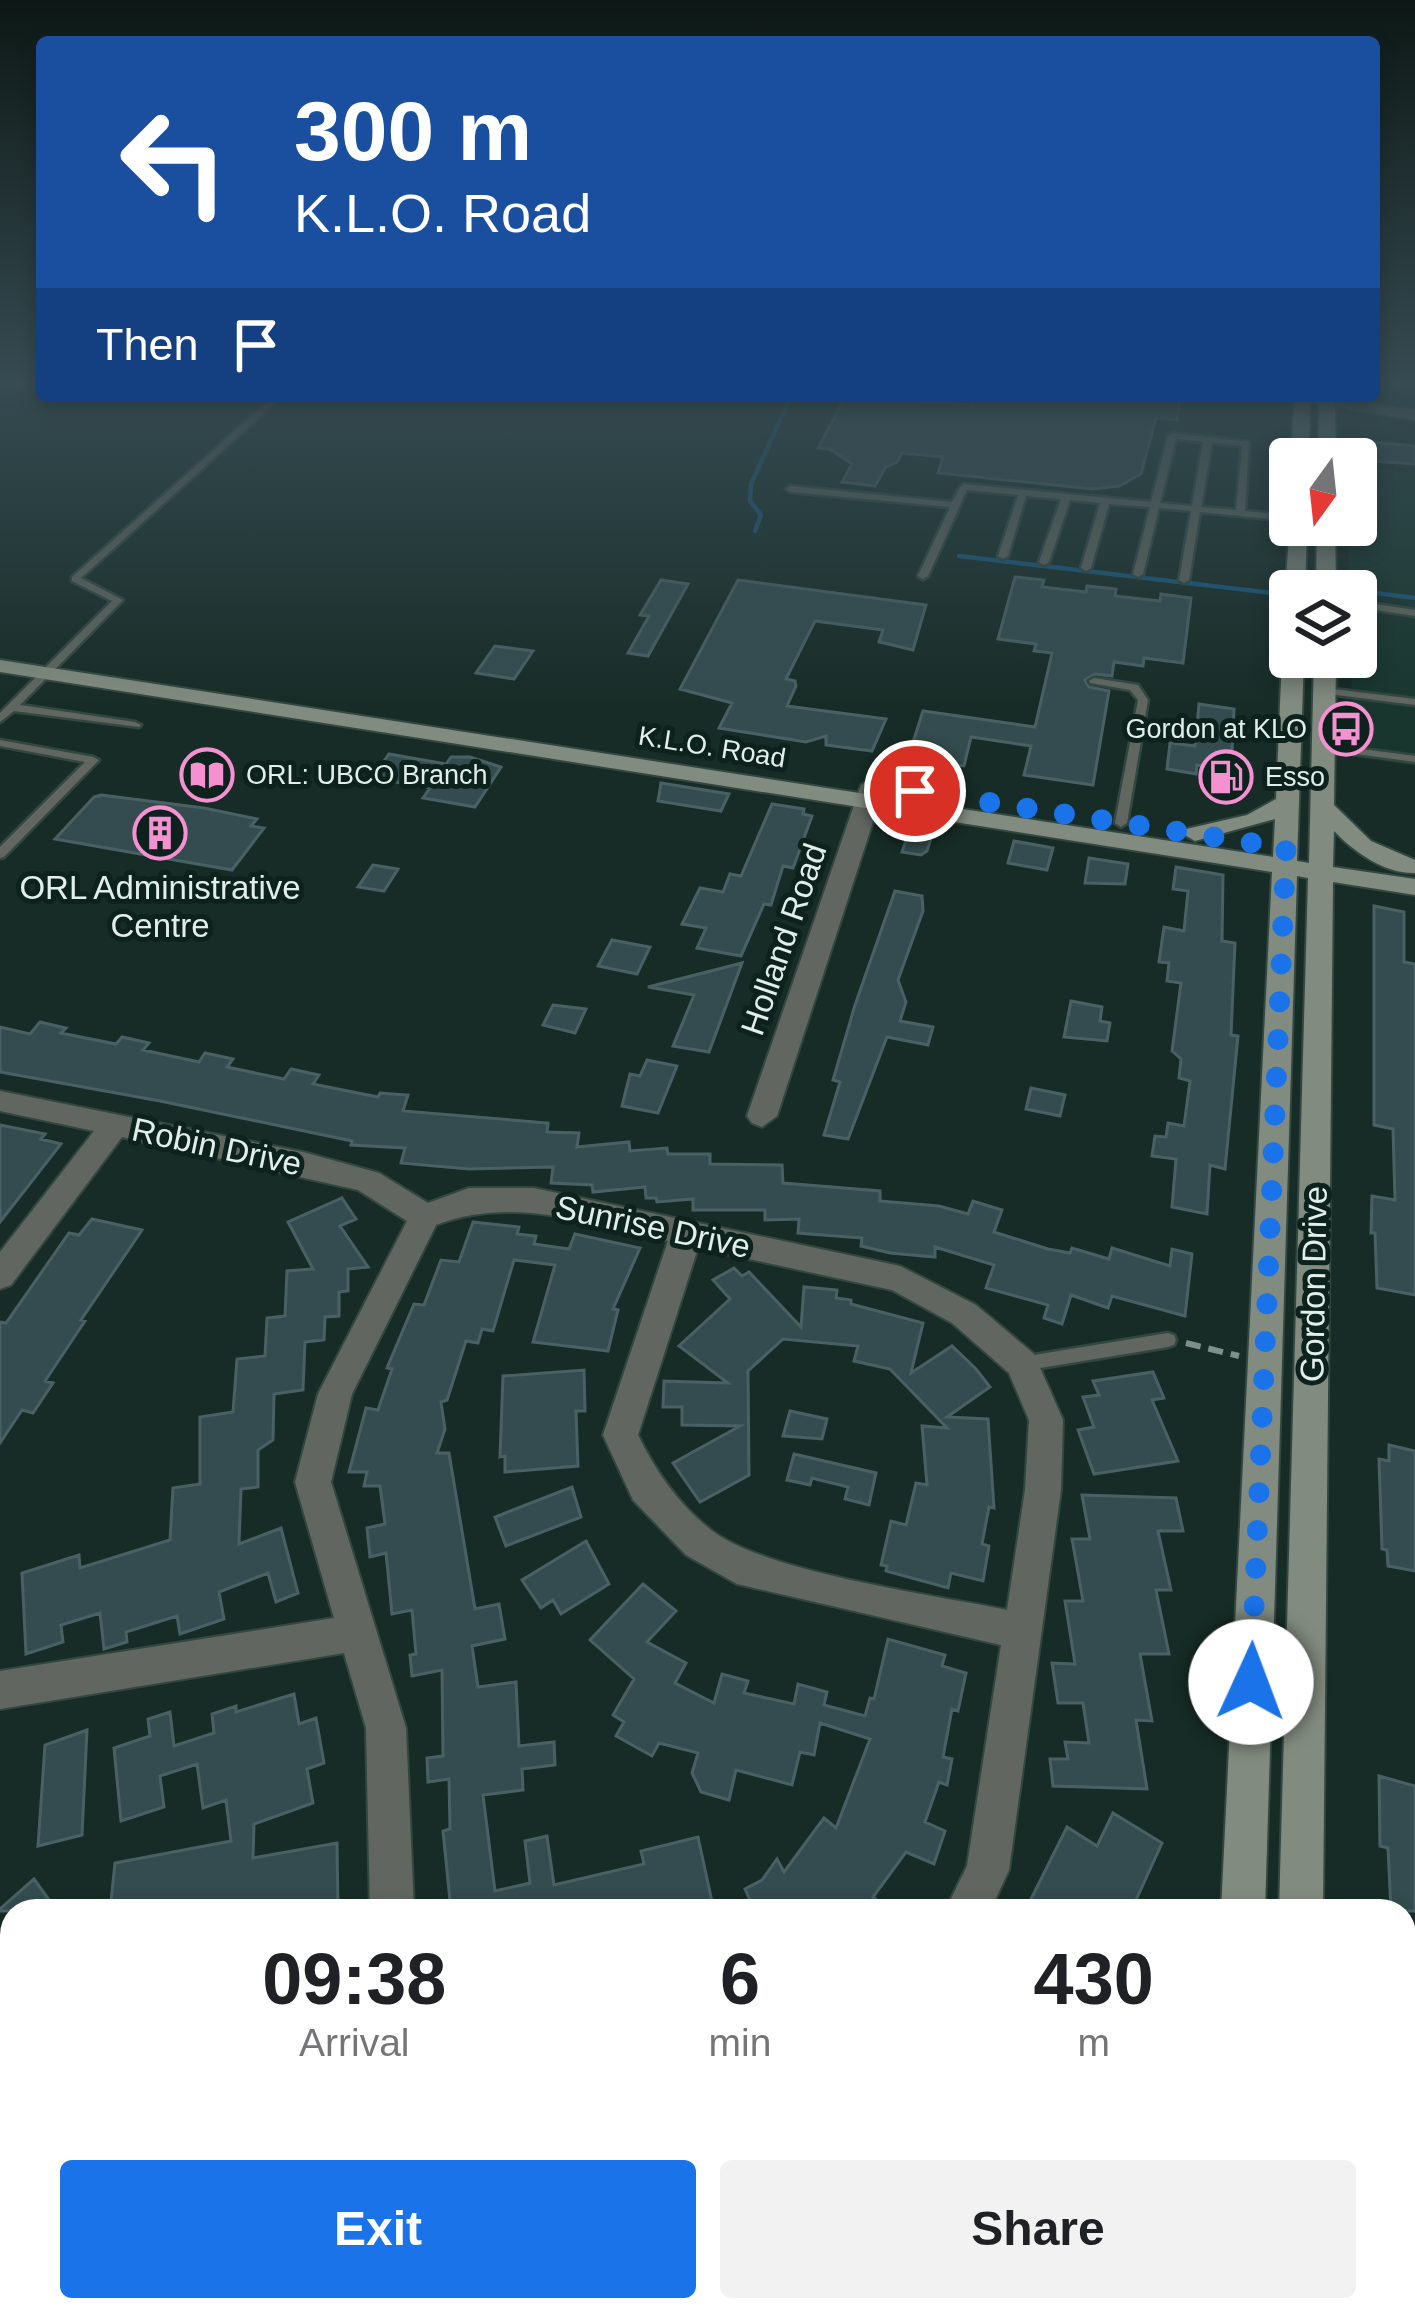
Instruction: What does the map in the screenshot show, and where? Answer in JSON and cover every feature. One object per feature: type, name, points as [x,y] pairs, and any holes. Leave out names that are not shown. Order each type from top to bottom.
[{"type":"main road","name":"K.L.O. Road","points":[[0,651],[54,667]]},
{"type":"main road","name":"K.L.O. Road","points":[[0,666],[54,667],[1411,877]]},
{"type":"main road","name":"Gordon Drive","points":[[1243,1899],[1292,678]]},
{"type":"main road","name":"Gordon Drive","points":[[1301,1899],[1325,678]]},
{"type":"main road","name":"K.L.O. Road","points":[[871,793],[1121,823],[1195,843]]},
{"type":"main road","points":[[1195,843],[1288,802]]},
{"type":"main road","points":[[1324,808],[1362,846],[1411,877]]},
{"type":"main road","points":[[1195,843],[1245,873],[1272,899],[1283,923]]},
{"type":"main road","points":[[1322,920],[1337,905],[1411,877]]},
{"type":"street","name":"Holland Road","points":[[762,1116],[871,793]]},
{"type":"street","name":"Robin Drive","points":[[0,1101],[368,1181],[425,1216]]},
{"type":"street","points":[[0,1276],[116,1124]]},
{"type":"street","name":"Sunrise Drive","points":[[425,1216],[469,1200],[533,1200],[900,1279],[964,1314],[1022,1364],[1046,1420],[1043,1490],[988,1870],[973,1899]]},
{"type":"street","points":[[392,1899],[386,1728],[313,1482],[334,1394],[425,1216]]},
{"type":"street","points":[[686,1232],[620,1436],[646,1489],[698,1543],[750,1572],[1023,1632]]},
{"type":"street","points":[[0,1690],[356,1633]]},
{"type":"lane","points":[[0,718],[118,600],[75,579],[173,491]]},
{"type":"lane","points":[[813,491],[953,505]]},
{"type":"lane","points":[[922,576],[961,491]]},
{"type":"lane","points":[[991,491],[1269,516]]},
{"type":"lane","points":[[1138,574],[1158,491]]},
{"type":"lane","points":[[1184,580],[1200,491]]},
{"type":"lane","points":[[1240,513],[1242,491]]},
{"type":"lane","points":[[1003,556],[1022,496]]},
{"type":"lane","points":[[1044,562],[1066,499]]},
{"type":"lane","points":[[1086,568],[1105,501]]},
{"type":"lane","points":[[1377,608],[1415,614]]},
{"type":"lane","points":[[1094,681],[1134,687],[1143,700],[1121,823]]},
{"type":"lane","points":[[1325,691],[1415,702]]},
{"type":"lane","points":[[12,707],[135,725]]},
{"type":"lane","points":[[0,743],[93,760],[0,854]]},
{"type":"lane","points":[[1324,746],[1415,759]]},
{"type":"lane","points":[[1022,1364],[1168,1340]]},
{"type":"shaded area","points":[[1377,491],[1415,491],[1415,766],[1353,757],[1351,678],[1377,678],[1377,570],[1349,570],[1348,546],[1377,546]]},
{"type":"building","points":[[1015,577],[1044,580],[1042,587],[1086,592],[1087,586],[1116,589],[1115,596],[1160,601],[1161,594],[1191,598],[1183,663],[1144,658],[1143,666],[1114,662],[1112,676],[1095,674],[1085,680],[1089,687],[1109,691],[1093,785],[1024,775],[1031,746],[971,737],[964,766],[907,761],[923,711],[1035,727],[1052,653],[1034,651],[1036,644],[998,639]]},
{"type":"building","points":[[661,580],[688,584],[648,656],[628,653],[649,616],[640,615]]},
{"type":"building","points":[[738,580],[926,605],[913,650],[879,642],[883,630],[815,621],[786,679],[796,686],[787,706],[886,719],[872,751],[826,745],[826,736],[806,742],[719,728],[732,703],[680,689]]},
{"type":"building","points":[[495,646],[533,651],[514,679],[476,673]]},
{"type":"building","points":[[1199,704],[1234,709],[1231,771],[1197,765],[1196,774],[1167,769],[1170,743],[1195,746]]},
{"type":"building","points":[[389,754],[446,764],[451,757],[470,757],[501,767],[475,807],[423,798],[430,788],[372,778]]},
{"type":"building","points":[[661,783],[729,794],[721,811],[658,801]]},
{"type":"building","name":"ORL Administrative Centre","points":[[101,795],[204,808],[257,819],[251,826],[264,828],[232,870],[55,839]]},
{"type":"building","points":[[772,804],[804,809],[803,814],[812,816],[793,868],[783,866],[771,905],[764,904],[741,956],[697,948],[706,928],[682,924],[700,888],[723,892],[730,874],[741,876]]},
{"type":"building","points":[[911,825],[934,829],[921,855],[902,852]]},
{"type":"building","points":[[1014,841],[1053,848],[1047,870],[1008,863]]},
{"type":"building","points":[[1089,858],[1128,864],[1125,884],[1085,883]]},
{"type":"building","points":[[373,865],[398,869],[384,891],[358,887]]},
{"type":"building","points":[[1176,867],[1223,875],[1222,941],[1235,943],[1231,1035],[1238,1036],[1225,1169],[1210,1165],[1207,1214],[1172,1207],[1176,1159],[1152,1156],[1155,1136],[1166,1137],[1168,1123],[1184,1126],[1190,1081],[1179,1078],[1181,1059],[1172,1051],[1181,983],[1167,981],[1169,963],[1159,962],[1164,927],[1184,931],[1188,891],[1173,889]]},
{"type":"building","points":[[895,891],[922,896],[923,911],[898,980],[906,1002],[900,1021],[933,1027],[928,1045],[887,1037],[848,1139],[824,1135],[840,1082],[833,1080]]},
{"type":"building","points":[[1374,906],[1404,912],[1404,962],[1415,964],[1415,1295],[1377,1288],[1375,1233],[1371,1233],[1372,1196],[1395,1200],[1393,1129],[1374,1125]]},
{"type":"building","points":[[612,940],[650,947],[637,974],[598,966]]},
{"type":"building","points":[[742,963],[709,1052],[673,1046],[694,995],[648,987]]},
{"type":"building","points":[[1071,1001],[1102,1007],[1100,1021],[1110,1023],[1107,1041],[1064,1037]]},
{"type":"building","points":[[553,1005],[586,1009],[575,1033],[543,1025]]},
{"type":"building","points":[[40,1022],[66,1028],[61,1033],[116,1044],[122,1037],[149,1043],[143,1050],[199,1062],[205,1053],[233,1059],[227,1067],[284,1079],[291,1069],[319,1075],[313,1084],[378,1097],[380,1093],[408,1095],[403,1111],[548,1123],[547,1132],[579,1133],[577,1147],[629,1142],[630,1151],[667,1148],[668,1154],[710,1154],[710,1164],[782,1165],[783,1183],[880,1191],[880,1201],[939,1206],[968,1214],[973,1201],[1002,1210],[994,1232],[1048,1249],[1070,1253],[1072,1248],[1109,1259],[1112,1248],[1170,1266],[1172,1249],[1192,1254],[1185,1316],[1112,1296],[1108,1308],[1071,1295],[1062,1324],[1044,1318],[1048,1305],[986,1288],[994,1265],[935,1247],[935,1257],[890,1253],[861,1246],[862,1238],[798,1233],[799,1219],[765,1220],[765,1210],[693,1210],[693,1199],[657,1202],[646,1198],[645,1187],[593,1192],[592,1185],[551,1183],[553,1167],[469,1169],[401,1163],[405,1148],[351,1145],[352,1141],[160,1101],[0,1072],[0,1027],[30,1034]]},
{"type":"building","points":[[647,1060],[677,1066],[658,1113],[622,1106],[630,1074],[640,1076]]},
{"type":"building","points":[[1031,1088],[1065,1095],[1060,1116],[1026,1109]]},
{"type":"building","points":[[0,1125],[45,1134],[41,1139],[61,1144],[0,1222]]},
{"type":"building","points":[[342,1198],[356,1219],[340,1226],[368,1267],[348,1269],[348,1291],[339,1292],[339,1316],[325,1317],[324,1340],[305,1342],[303,1390],[274,1394],[273,1440],[258,1450],[258,1487],[241,1489],[239,1544],[281,1528],[298,1593],[276,1602],[268,1573],[219,1592],[224,1619],[180,1634],[177,1616],[126,1632],[127,1642],[104,1649],[100,1613],[61,1625],[63,1642],[26,1654],[22,1573],[79,1555],[80,1568],[170,1540],[173,1488],[200,1484],[200,1417],[233,1412],[237,1359],[265,1356],[267,1318],[285,1316],[287,1271],[313,1269],[288,1222]]},
{"type":"building","points":[[92,1219],[142,1230],[81,1320],[85,1321],[45,1381],[53,1383],[33,1413],[22,1410],[0,1443],[0,1322],[6,1323],[69,1233],[79,1235]]},
{"type":"building","points":[[473,1222],[519,1227],[517,1234],[536,1236],[534,1244],[569,1249],[575,1234],[640,1248],[613,1309],[618,1310],[608,1351],[533,1342],[555,1265],[514,1260],[493,1331],[482,1329],[478,1343],[466,1341],[447,1400],[441,1402],[445,1429],[437,1453],[449,1453],[475,1609],[499,1604],[505,1639],[472,1646],[478,1687],[516,1682],[519,1746],[554,1742],[555,1765],[522,1769],[523,1790],[483,1795],[495,1891],[530,1883],[525,1841],[547,1836],[554,1885],[644,1864],[641,1851],[698,1837],[711,1899],[450,1899],[443,1831],[450,1829],[449,1779],[428,1782],[427,1758],[443,1756],[442,1670],[412,1676],[410,1655],[416,1654],[412,1610],[392,1614],[386,1553],[370,1557],[367,1528],[385,1524],[380,1486],[364,1486],[367,1472],[349,1472],[366,1408],[378,1410],[392,1369],[387,1368],[414,1304],[424,1305],[441,1260],[459,1262]]},
{"type":"building","points":[[734,1268],[742,1276],[749,1272],[801,1327],[804,1287],[837,1290],[836,1298],[851,1300],[851,1304],[923,1323],[911,1373],[952,1346],[976,1369],[990,1387],[947,1417],[988,1419],[994,1508],[989,1507],[982,1544],[989,1546],[983,1581],[951,1573],[948,1588],[886,1571],[887,1566],[881,1565],[891,1521],[906,1525],[916,1483],[927,1485],[922,1426],[947,1428],[890,1369],[854,1361],[858,1346],[783,1339],[748,1371],[749,1475],[700,1502],[673,1463],[740,1426],[682,1425],[682,1407],[663,1407],[664,1381],[728,1383],[679,1346],[730,1299],[713,1280]]},
{"type":"building","points":[[584,1370],[585,1411],[576,1411],[578,1466],[505,1472],[505,1456],[500,1457],[503,1376]]},
{"type":"building","points":[[1153,1372],[1164,1398],[1152,1400],[1178,1461],[1094,1474],[1078,1430],[1094,1427],[1083,1397],[1099,1395],[1093,1381]]},
{"type":"building","points":[[790,1411],[827,1419],[822,1439],[783,1436]]},
{"type":"building","points":[[1389,1445],[1415,1451],[1415,1571],[1388,1566],[1387,1550],[1382,1549],[1379,1459],[1389,1461]]},
{"type":"building","points":[[794,1454],[876,1473],[869,1505],[845,1499],[848,1487],[812,1478],[810,1485],[787,1480]]},
{"type":"building","points":[[572,1487],[581,1517],[506,1546],[495,1517]]},
{"type":"building","points":[[1082,1495],[1176,1498],[1183,1531],[1158,1531],[1171,1590],[1156,1590],[1169,1654],[1140,1654],[1152,1721],[1136,1720],[1147,1789],[1053,1786],[1050,1759],[1068,1759],[1065,1742],[1089,1743],[1083,1703],[1058,1703],[1052,1663],[1075,1664],[1065,1601],[1083,1601],[1072,1539],[1090,1539]]},
{"type":"building","points":[[586,1541],[609,1584],[561,1614],[553,1600],[541,1608],[522,1580]]},
{"type":"building","points":[[643,1584],[676,1611],[647,1642],[686,1663],[675,1683],[714,1703],[722,1674],[748,1681],[744,1693],[794,1704],[798,1684],[827,1692],[824,1705],[865,1716],[870,1698],[874,1699],[888,1639],[945,1655],[942,1666],[966,1673],[958,1711],[952,1709],[943,1757],[952,1759],[947,1785],[939,1782],[925,1822],[945,1831],[934,1864],[906,1852],[875,1899],[750,1899],[745,1889],[762,1880],[777,1859],[784,1872],[824,1818],[836,1828],[870,1739],[820,1723],[814,1755],[800,1752],[792,1785],[736,1770],[729,1800],[701,1792],[692,1773],[698,1753],[659,1743],[652,1756],[616,1736],[624,1722],[613,1715],[634,1679],[590,1640]]},
{"type":"building","points":[[294,1694],[299,1724],[316,1718],[324,1763],[307,1769],[313,1803],[254,1824],[253,1858],[337,1843],[338,1899],[111,1899],[115,1863],[231,1841],[226,1800],[203,1808],[197,1764],[160,1776],[164,1807],[121,1821],[114,1748],[150,1736],[148,1719],[170,1712],[174,1746],[214,1733],[212,1714],[236,1706],[236,1712]]},
{"type":"building","points":[[87,1730],[82,1835],[38,1846],[45,1745]]},
{"type":"building","points":[[1379,1776],[1415,1786],[1415,1899],[1390,1899],[1388,1848],[1380,1846]]},
{"type":"building","points":[[1113,1813],[1162,1843],[1136,1899],[1031,1899],[1067,1827],[1097,1846]]},
{"type":"building","points":[[34,1879],[48,1899],[11,1899]]},
{"type":"waterway","points":[[751,491],[750,501],[761,515],[755,531]]},
{"type":"waterway","points":[[959,556],[1269,593]]},
{"type":"waterway","points":[[1377,593],[1415,598]]},
{"type":"place","name":"Gordon at KLO","points":[[1346,729]]},
{"type":"place","name":"ORL: UBCO Branch","points":[[207,775]]},
{"type":"place","name":"Esso","points":[[1226,777]]},
{"type":"place","name":"ORL Administrative Centre","points":[[160,833]]},
{"type":"route","points":[[915,791],[1286,848],[1251,1682]]}]
